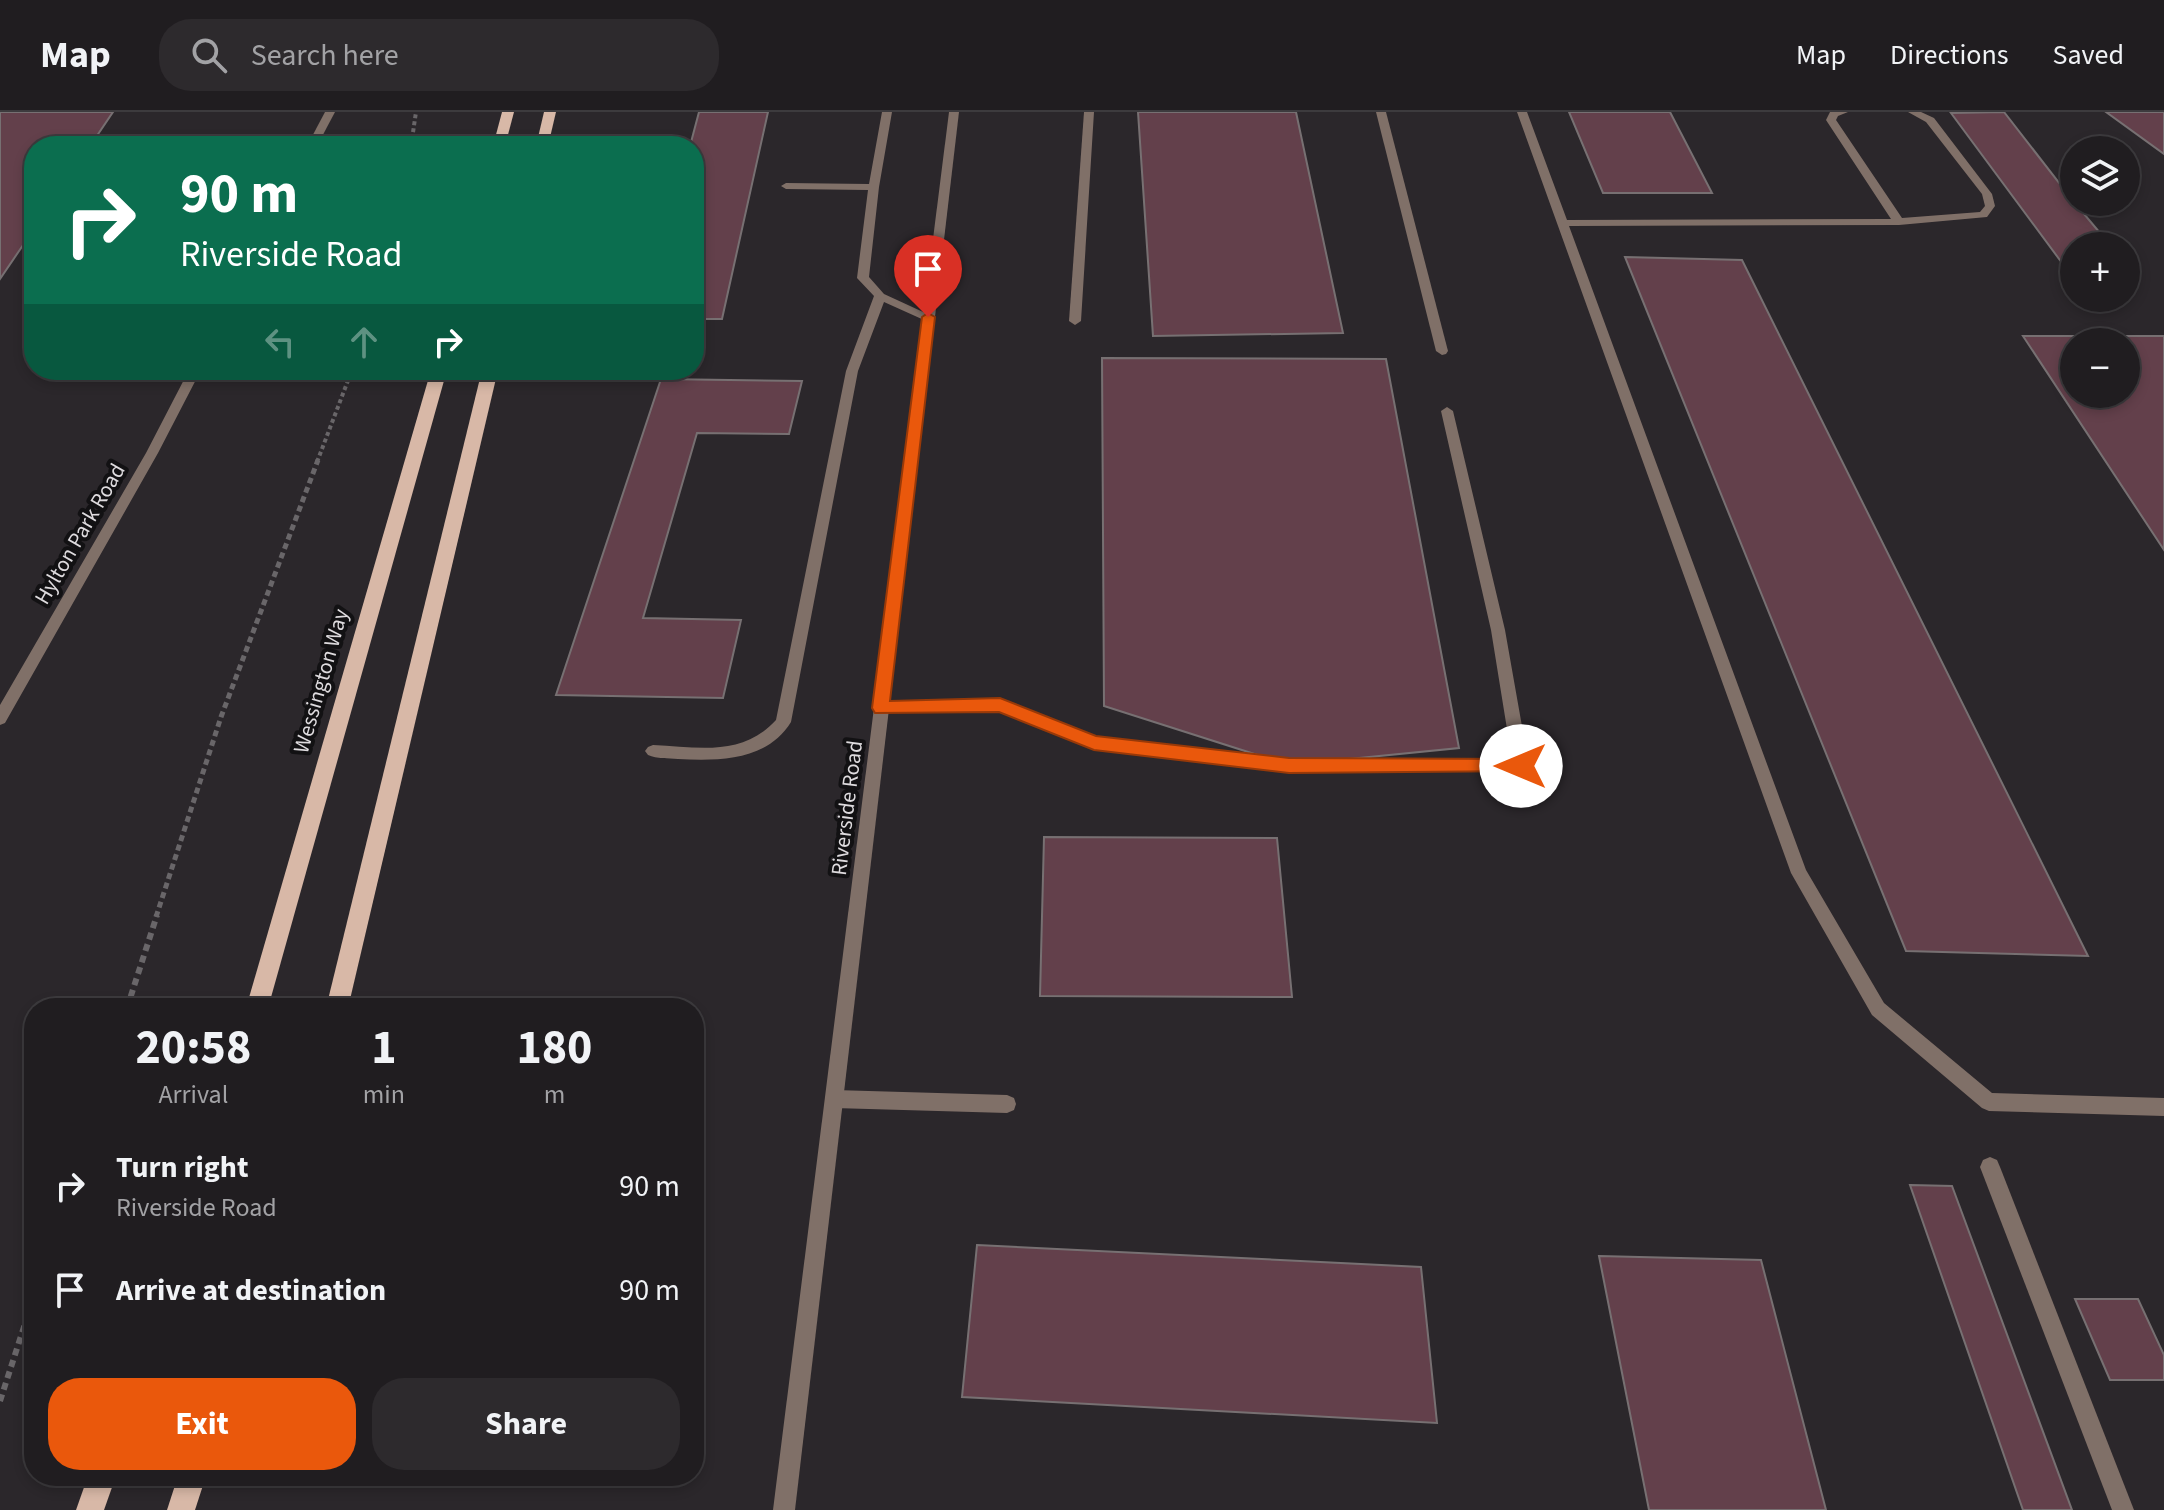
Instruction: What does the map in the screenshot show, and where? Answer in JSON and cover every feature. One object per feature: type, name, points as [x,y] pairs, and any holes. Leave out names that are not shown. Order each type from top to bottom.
[{"type":"main road","points":[[502,136],[508,112]]},
{"type":"main road","points":[[544,136],[550,112]]},
{"type":"main road","name":"Wessington Way","points":[[260,998],[436,380]]},
{"type":"main road","points":[[339,998],[488,380]]},
{"type":"main road","points":[[90,1510],[98,1486]]},
{"type":"main road","points":[[181,1510],[189,1486]]},
{"type":"street","points":[[317,136],[330,112]]},
{"type":"street","points":[[887,112],[863,278],[880,296],[928,317]]},
{"type":"street","name":"Riverside Road","points":[[784,1510],[954,112]]},
{"type":"street","points":[[1075,321],[1089,112]]},
{"type":"street","points":[[1381,112],[1442,351]]},
{"type":"street","points":[[1522,112],[1799,873],[1878,1009],[1989,1102],[2164,1107]]},
{"type":"street","points":[[1843,112],[1834,114],[1831,120],[1899,222]]},
{"type":"street","points":[[1561,223],[1899,222],[1983,215],[1990,206],[1987,194],[1930,120],[1913,112]]},
{"type":"street","points":[[786,186],[874,187]]},
{"type":"street","points":[[653,751],[730,754],[749,750],[772,737],[783,722],[852,371],[880,296]]},
{"type":"street","name":"Hylton Park Road","points":[[0,719],[152,453],[190,380]]},
{"type":"street","points":[[881,708],[1000,705],[1094,743],[1289,765],[1521,766],[1498,630],[1447,411]]},
{"type":"street","points":[[834,1099],[1007,1104]]},
{"type":"street","points":[[1990,1167],[2123,1510]]},
{"type":"path","points":[[412,136],[416,112]]},
{"type":"path","points":[[130,998],[221,717],[348,380]]},
{"type":"path","points":[[0,1401],[24,1327]]},
{"type":"building","points":[[0,112],[113,112],[97,136],[24,136],[24,244],[0,279]]},
{"type":"building","points":[[699,112],[768,112],[722,319],[704,319],[704,136],[693,136]]},
{"type":"building","points":[[1138,112],[1296,112],[1343,333],[1153,336]]},
{"type":"building","points":[[1569,112],[1670,112],[1712,193],[1603,193]]},
{"type":"building","points":[[2004,112],[2060,184],[2060,216],[2086,216],[2099,232],[2060,232],[2060,260],[1951,113]]},
{"type":"building","points":[[2106,112],[2164,112],[2164,154]]},
{"type":"building","points":[[1625,257],[1742,260],[2088,956],[1906,951]]},
{"type":"building","points":[[2023,336],[2060,336],[2060,392]]},
{"type":"building","points":[[2140,336],[2164,336],[2164,550],[2070,408],[2140,408]]},
{"type":"building","points":[[1102,358],[1386,359],[1459,748],[1289,765],[1104,706]]},
{"type":"building","points":[[661,380],[802,381],[789,434],[697,433],[643,618],[741,620],[723,698],[556,695]]},
{"type":"building","points":[[1044,837],[1277,838],[1292,997],[1040,996]]},
{"type":"building","points":[[1910,1185],[1952,1186],[2072,1510],[2023,1510]]},
{"type":"building","points":[[977,1245],[1421,1267],[1437,1423],[962,1397]]},
{"type":"building","points":[[1599,1256],[1761,1260],[1826,1510],[1649,1510]]},
{"type":"building","points":[[2075,1299],[2138,1299],[2164,1355],[2164,1380],[2110,1380]]},
{"type":"route","points":[[928,317],[881,708],[1000,705],[1094,743],[1289,765],[1521,766]]}]
